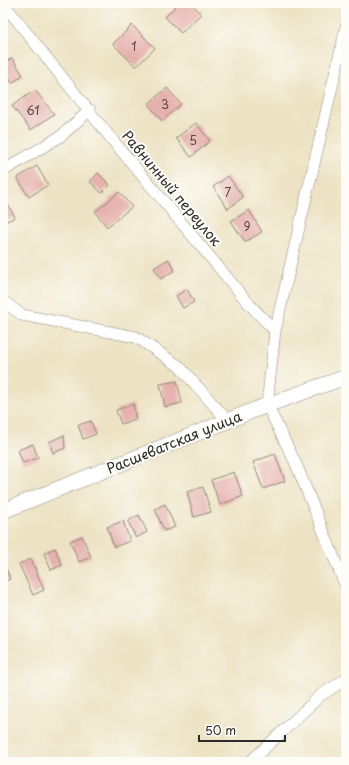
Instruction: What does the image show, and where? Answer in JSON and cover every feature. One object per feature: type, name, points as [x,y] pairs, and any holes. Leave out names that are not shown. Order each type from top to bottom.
[{"type":"street","name":"Равнинный переулок","points":[[3,3],[90,110],[110,137],[250,305],[275,331]]},
{"type":"street","points":[[346,27],[275,331],[267,405],[296,464],[346,587]]},
{"type":"street","points":[[3,171],[61,136],[90,110]]},
{"type":"street","points":[[3,301],[22,315],[136,337],[180,366],[228,420]]},
{"type":"street","name":"Расшеватская улица","points":[[3,511],[228,420],[346,377]]},
{"type":"street","points":[[250,762],[321,695],[346,679]]},
{"type":"building","points":[[179,3],[191,3],[201,14],[181,33],[165,17]]},
{"type":"building","points":[[132,25],[155,48],[136,67],[113,44]]},
{"type":"building","points":[[12,58],[23,75],[12,83],[3,69],[3,64]]},
{"type":"building","points":[[167,88],[181,104],[162,121],[148,104]]},
{"type":"building","points":[[35,90],[54,114],[31,130],[12,106]]},
{"type":"building","points":[[196,123],[210,141],[191,157],[176,138]]},
{"type":"building","points":[[37,166],[48,185],[29,197],[17,178]]},
{"type":"building","points":[[98,173],[110,185],[102,193],[90,182]]},
{"type":"building","points":[[228,176],[243,197],[228,209],[213,187]]},
{"type":"building","points":[[119,192],[132,207],[107,227],[95,212]]},
{"type":"building","points":[[3,197],[15,217],[7,221],[3,215]]},
{"type":"building","points":[[249,210],[262,232],[245,242],[231,221]]},
{"type":"building","points":[[168,259],[175,270],[161,279],[154,268]]},
{"type":"building","points":[[187,289],[194,302],[183,308],[176,296]]},
{"type":"building","points":[[177,381],[182,403],[165,407],[160,384]]},
{"type":"building","points":[[133,404],[136,419],[121,424],[116,410]]},
{"type":"building","points":[[91,421],[96,434],[83,439],[78,425]]},
{"type":"building","points":[[64,435],[65,448],[53,453],[49,442]]},
{"type":"building","points":[[33,444],[38,458],[23,463],[18,450]]},
{"type":"building","points":[[275,454],[285,481],[263,489],[253,462]]},
{"type":"building","points":[[234,472],[243,496],[220,505],[211,480]]},
{"type":"building","points":[[203,487],[211,512],[194,517],[187,492]]},
{"type":"building","points":[[165,504],[175,527],[164,531],[155,509]]},
{"type":"building","points":[[139,515],[147,532],[136,538],[128,521]]},
{"type":"building","points":[[123,521],[130,541],[114,547],[107,527]]},
{"type":"building","points":[[82,536],[91,557],[79,562],[70,541]]},
{"type":"building","points":[[55,548],[62,565],[51,570],[44,553]]},
{"type":"building","points":[[31,559],[44,590],[33,595],[19,564]]},
{"type":"building","points":[[5,566],[10,579],[3,582],[3,567]]}]
